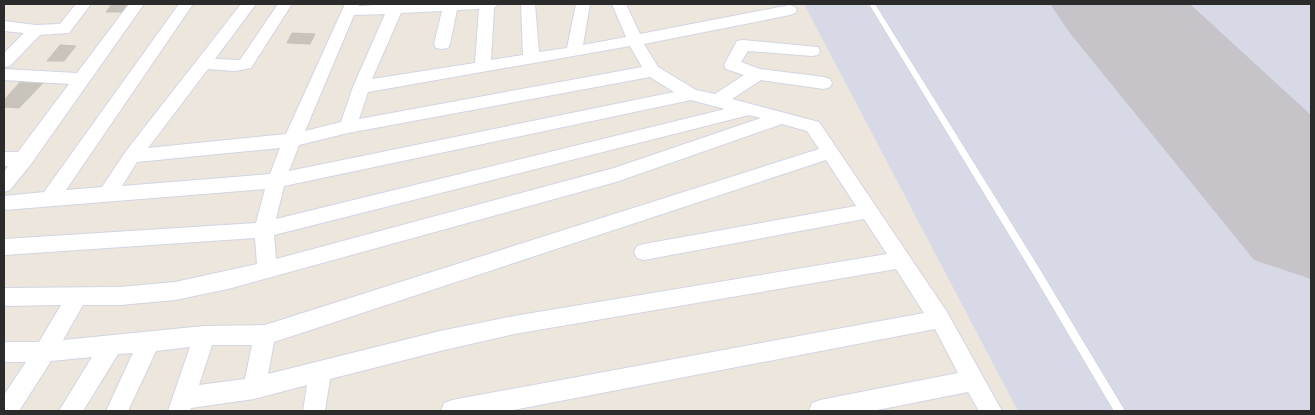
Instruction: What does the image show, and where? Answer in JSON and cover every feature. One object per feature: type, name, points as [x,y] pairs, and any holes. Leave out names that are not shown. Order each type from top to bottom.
[{"type":"street","points":[[6,28],[64,29],[84,4]]},
{"type":"street","points":[[4,185],[80,79],[137,4]]},
{"type":"street","points":[[49,200],[186,4]]},
{"type":"street","points":[[107,194],[132,156],[249,4]]},
{"type":"street","points":[[203,63],[235,66],[245,64],[285,4]]},
{"type":"street","points":[[483,67],[487,4]]},
{"type":"street","points":[[266,269],[264,230],[276,181],[350,7],[492,4]]},
{"type":"street","points":[[528,4],[530,59]]},
{"type":"street","points":[[574,52],[583,4]]},
{"type":"street","points":[[619,4],[635,42],[652,71],[691,94],[813,126],[940,319],[991,411]]},
{"type":"street","points":[[442,44],[451,5]]},
{"type":"street","points":[[348,127],[361,87],[395,7]]},
{"type":"street","points":[[361,87],[635,42],[707,24],[790,10]]},
{"type":"street","points":[[4,62],[36,30]]},
{"type":"street","points":[[812,51],[743,45],[732,65],[758,74],[824,83]]},
{"type":"street","points":[[132,156],[292,140],[348,127],[652,71]]},
{"type":"street","points":[[4,74],[80,79]]},
{"type":"street","points":[[717,101],[758,74]]},
{"type":"street","points":[[4,203],[276,181],[691,94]]},
{"type":"street","points":[[4,247],[264,230],[748,109]]},
{"type":"street","points":[[4,297],[77,297],[175,291],[266,269],[616,175],[781,118]]},
{"type":"street","points":[[4,352],[45,352],[204,336],[265,335],[830,152]]},
{"type":"street","points":[[4,159],[24,159]]},
{"type":"street","points":[[644,252],[869,211]]},
{"type":"street","points":[[181,405],[514,325],[902,260]]},
{"type":"street","points":[[9,399],[45,352],[77,297]]},
{"type":"street","points":[[455,411],[527,404],[940,319]]},
{"type":"street","points":[[254,388],[265,335]]},
{"type":"street","points":[[181,405],[204,336]]},
{"type":"street","points":[[117,411],[149,342]]},
{"type":"street","points":[[70,411],[112,345]]},
{"type":"street","points":[[314,411],[320,371]]},
{"type":"street","points":[[820,411],[974,380]]},
{"type":"lane","points":[[872,4],[1120,411]]},
{"type":"shaded area","points":[[804,4],[1311,4],[1311,411],[1018,411]]},
{"type":"building","points":[[112,4],[130,4],[124,12],[106,12]]},
{"type":"building","points":[[292,33],[315,34],[310,44],[287,43]]},
{"type":"building","points":[[60,45],[76,46],[64,61],[47,61]]},
{"type":"building","points":[[22,80],[45,81],[19,108],[4,107],[4,100]]},
{"type":"taxiway","points":[[1230,127],[1311,244]]},
{"type":"runway","points":[[1114,4],[1311,214]]}]
